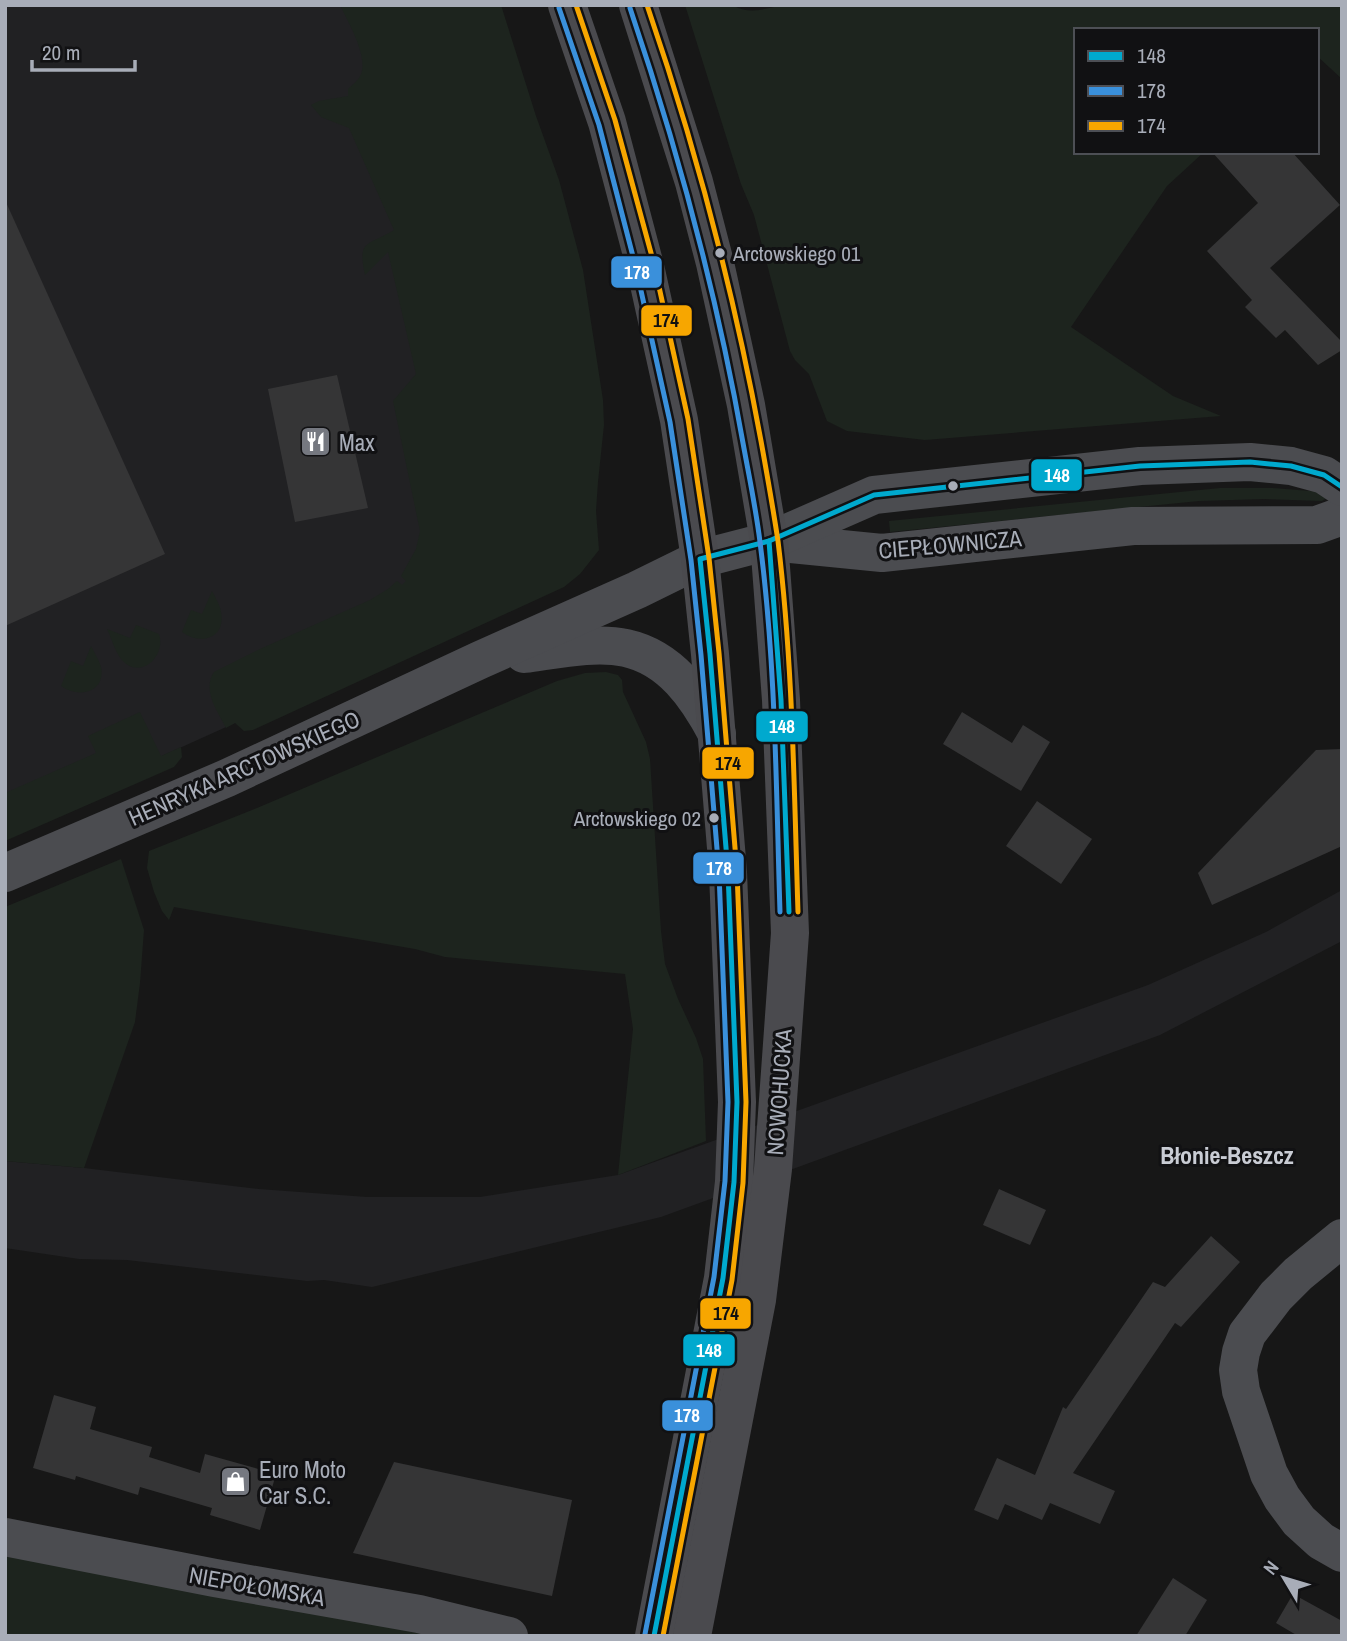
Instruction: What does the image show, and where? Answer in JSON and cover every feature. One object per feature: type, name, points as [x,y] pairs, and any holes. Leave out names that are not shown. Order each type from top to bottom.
[{"type":"main road","name":"NOWOHUCKA","points":[[567,5],[607,122],[645,266],[679,420],[700,559],[728,872],[737,1102],[734,1182],[723,1278],[656,1626]]},
{"type":"main road","name":"NOWOHUCKA","points":[[638,5],[694,182],[715,263],[746,405],[769,541],[781,700],[790,933],[773,1169],[757,1300],[693,1630]]},
{"type":"street","points":[[700,559],[769,541],[874,495],[1140,466],[1250,462],[1290,466],[1324,475],[1342,487]]},
{"type":"street","name":"CIEPŁOWNICZA","points":[[769,541],[882,553],[1133,526],[1317,524],[1342,516]]},
{"type":"street","name":"HENRYKA ARCTOWSKIEGO","points":[[5,873],[228,778],[700,559]]},
{"type":"street","name":"HENRYKA ARCTOWSKIEGO","points":[[480,660],[578,647],[607,646],[643,653],[661,663],[685,684],[708,716],[717,734]]},
{"type":"street","points":[[1342,1238],[1276,1296],[1247,1334],[1238,1370],[1241,1391],[1269,1474],[1282,1498],[1299,1521],[1321,1541],[1342,1553]]},
{"type":"street","name":"NIEPOŁOMSKA","points":[[5,1537],[419,1614],[509,1636]]},
{"type":"shaded area","points":[[5,5],[355,5],[506,572],[235,723],[5,827]]},
{"type":"shaded area","points":[[340,5],[501,5],[559,180],[583,270],[603,400],[604,425],[596,511],[599,550],[580,574],[564,587],[253,730],[244,731],[235,723],[226,728],[210,693],[214,672],[370,600],[397,581],[402,585],[406,581],[401,576],[416,549],[420,531],[393,401],[416,374],[388,252],[365,275],[362,255],[367,245],[394,230],[349,128],[321,117],[311,105],[348,96],[348,89],[360,76],[362,60],[357,40]]},
{"type":"shaded area","points":[[685,5],[732,5],[751,10],[782,5],[1342,5],[1342,79],[1319,58],[1319,28],[1074,28],[1074,154],[1202,154],[1167,186],[1071,327],[1173,396],[1221,416],[925,440],[847,431],[827,421],[809,374],[790,351],[754,215],[741,184]]},
{"type":"shaded area","points":[[1220,488],[1323,492],[1328,497],[1322,501],[1199,501],[890,532],[889,521]]},
{"type":"shaded area","points":[[212,591],[221,612],[220,628],[204,639],[182,632],[191,610],[202,614]]},
{"type":"shaded area","points":[[136,625],[159,634],[160,642],[156,656],[146,666],[139,668],[122,660],[107,629],[130,638]]},
{"type":"shaded area","points":[[91,646],[101,667],[99,682],[90,691],[83,692],[61,686],[71,661],[83,666]]},
{"type":"shaded area","points":[[606,672],[618,675],[622,680],[623,692],[646,742],[650,759],[665,964],[703,1059],[706,1141],[618,1175],[633,1029],[625,974],[445,957],[415,949],[174,907],[169,920],[162,911],[147,868],[149,851],[557,681],[585,673]]},
{"type":"shaded area","points":[[140,712],[161,756],[181,747],[182,757],[174,767],[5,841],[5,793],[96,753],[88,736]]},
{"type":"shaded area","points":[[121,859],[144,930],[140,983],[135,1022],[84,1168],[5,1161],[5,907]]},
{"type":"shaded area","points":[[1342,890],[1342,941],[1160,1035],[661,1217],[372,1287],[127,1260],[79,1259],[5,1248],[5,1161],[259,1189],[367,1197],[480,1197],[618,1175],[1148,985],[1266,932]]},
{"type":"shaded area","points":[[5,1550],[455,1636],[5,1636]]},
{"type":"building","points":[[1214,154],[1294,154],[1340,205],[1270,268],[1342,342],[1342,350],[1318,365],[1285,330],[1276,338],[1245,307],[1252,300],[1207,251],[1258,203]]},
{"type":"building","points":[[5,200],[165,554],[5,626]]},
{"type":"building","name":"Max","points":[[337,375],[368,508],[295,522],[268,389]]},
{"type":"building","points":[[962,712],[1012,743],[1023,725],[1050,742],[1021,791],[943,744]]},
{"type":"building","points":[[1342,749],[1342,846],[1212,905],[1198,873],[1316,750]]},
{"type":"building","points":[[1037,801],[1092,839],[1061,884],[1006,846]]},
{"type":"building","points":[[999,1189],[1046,1210],[1030,1245],[983,1225]]},
{"type":"building","points":[[1211,1236],[1240,1262],[1181,1327],[1175,1323],[1073,1473],[1115,1491],[1100,1524],[1050,1503],[1042,1520],[1005,1504],[998,1520],[974,1510],[997,1458],[1035,1475],[1063,1407],[1066,1409],[1153,1282],[1165,1287]]},
{"type":"building","points":[[54,1395],[96,1407],[90,1429],[152,1447],[149,1457],[200,1473],[205,1454],[276,1474],[260,1530],[210,1515],[212,1508],[140,1487],[138,1495],[76,1476],[75,1480],[33,1468]]},
{"type":"building","points":[[394,1462],[572,1500],[552,1596],[353,1553]]},
{"type":"building","points":[[1173,1578],[1207,1600],[1185,1636],[1136,1636]]},
{"type":"building","points":[[1293,1594],[1342,1621],[1342,1636],[1298,1636],[1276,1623]]},
{"type":"transit line","name":"174","points":[[576,5],[615,120],[654,264],[688,419],[709,558],[737,872],[746,1102],[743,1183],[732,1280],[663,1636]]},
{"type":"transit line","name":"174","points":[[647,5],[682,113],[726,276],[772,504],[783,587],[790,680],[798,912]]},
{"type":"transit line","name":"178","points":[[559,8],[599,125],[636,268],[670,422],[691,560],[719,873],[728,1102],[725,1181],[714,1277],[645,1634]]},
{"type":"transit line","name":"178","points":[[630,8],[695,223],[733,388],[756,517],[772,681],[780,912]]},
{"type":"transit line","name":"148","points":[[654,1636],[723,1278],[734,1182],[737,1102],[728,872],[700,559],[769,541],[874,495],[1140,466],[1250,462],[1291,466],[1324,475],[1342,487]]},
{"type":"transit line","name":"148","points":[[769,541],[781,700],[789,912]]},
{"type":"place","name":"Arctowskiego 01","points":[[720,253]]},
{"type":"place","name":"Max","points":[[316,442]]},
{"type":"place","name":"Arctowskiego 02","points":[[714,818]]},
{"type":"place","name":"Euro Moto Car S.C.","points":[[236,1482]]},
{"type":"district","name":"Błonie-Beszcz","points":[[1227,1155]]}]
